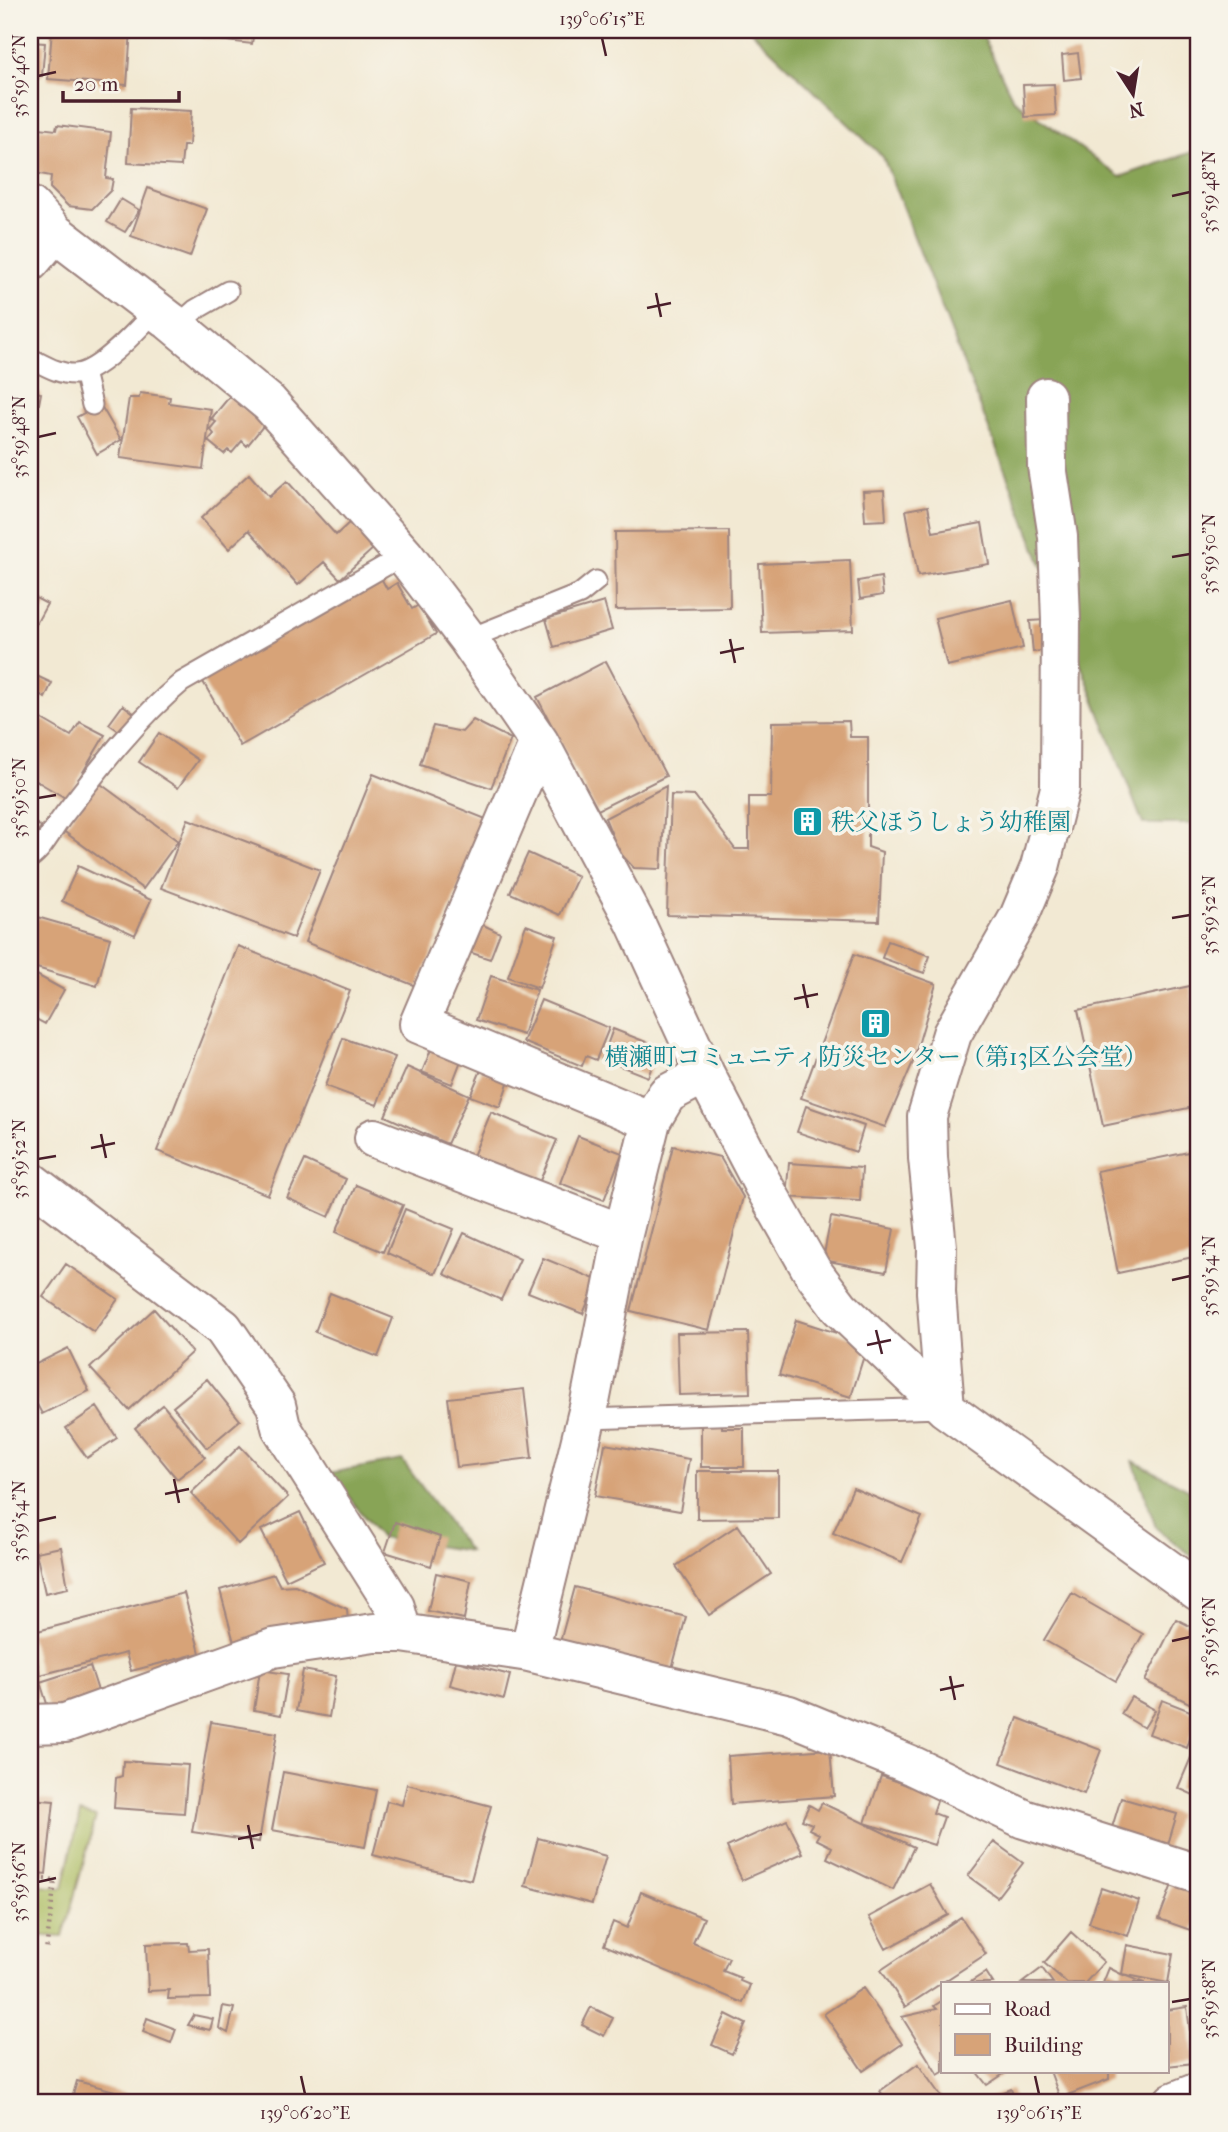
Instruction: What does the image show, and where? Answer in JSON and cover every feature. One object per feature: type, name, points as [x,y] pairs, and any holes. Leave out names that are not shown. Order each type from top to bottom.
[{"type":"street","points":[[30,262],[42,220],[269,402],[404,555],[468,639],[539,742],[635,922],[705,1074],[762,1183],[812,1271],[840,1308],[945,1408],[1198,1591]]},
{"type":"street","points":[[945,1408],[927,1116],[952,1034],[1019,917],[1040,867],[1060,788],[1061,607],[1058,537],[1047,466],[1046,397]]},
{"type":"street","points":[[539,742],[419,1024],[651,1121]]},
{"type":"street","points":[[529,1652],[586,1419],[623,1234],[651,1121],[667,1094],[705,1074]]},
{"type":"street","points":[[374,1138],[623,1234]]},
{"type":"street","points":[[30,1181],[223,1328],[276,1405],[281,1427],[395,1607],[402,1633]]},
{"type":"street","points":[[30,1724],[65,1723],[273,1648],[374,1633],[402,1633],[529,1652],[789,1715],[913,1766],[1024,1819],[1198,1874]]},
{"type":"street","points":[[1173,2102],[1198,2092]]},
{"type":"lane","points":[[30,358],[60,372],[84,372],[166,318],[195,310],[228,291]]},
{"type":"lane","points":[[84,372],[92,405]]},
{"type":"lane","points":[[30,859],[38,853],[61,818],[153,706],[182,682],[404,555]]},
{"type":"lane","points":[[468,639],[580,594],[596,581]]},
{"type":"lane","points":[[586,1419],[945,1408]]},
{"type":"path","points":[[30,1878],[55,1880],[46,1951]]},
{"type":"green space","points":[[750,30],[980,30],[1013,99],[1120,177],[1198,150],[1198,824],[1143,824],[883,157]]},
{"type":"green space","points":[[402,1460],[469,1551],[381,1538],[330,1473]]},
{"type":"green space","points":[[1133,1461],[1198,1494],[1198,1561],[1156,1528]]},
{"type":"green space","points":[[80,1813],[96,1817],[63,1937],[30,1935],[30,1885],[63,1888]]},
{"type":"building","points":[[52,30],[131,30],[127,85],[48,79]]},
{"type":"building","points":[[202,30],[254,30],[252,44],[202,38]]},
{"type":"building","points":[[30,42],[45,43],[42,76],[30,75]]},
{"type":"building","points":[[1078,53],[1081,78],[1064,80],[1062,55]]},
{"type":"building","points":[[1054,84],[1056,115],[1025,117],[1023,85]]},
{"type":"building","points":[[131,108],[191,111],[189,146],[183,146],[181,166],[128,163]]},
{"type":"building","points":[[57,125],[111,132],[106,178],[113,179],[111,190],[92,209],[68,206],[50,188],[51,176],[35,173],[40,128],[56,130]]},
{"type":"building","points":[[148,188],[207,209],[190,257],[131,236]]},
{"type":"building","points":[[121,199],[139,210],[125,232],[107,222]]},
{"type":"building","points":[[30,391],[41,393],[39,404],[35,404],[35,408],[30,407]]},
{"type":"building","points":[[140,393],[170,397],[169,403],[211,409],[203,469],[120,458],[129,398],[139,398]]},
{"type":"building","points":[[230,396],[264,425],[247,446],[242,441],[232,453],[228,450],[224,454],[208,441],[214,434],[210,429],[216,422],[211,419]]},
{"type":"building","points":[[100,404],[121,440],[97,454],[77,417]]},
{"type":"building","points":[[249,474],[269,497],[287,481],[336,535],[351,521],[374,548],[340,579],[324,562],[298,585],[249,530],[229,549],[201,518]]},
{"type":"building","points":[[884,490],[886,520],[865,521],[863,491]]},
{"type":"building","points":[[928,506],[933,532],[982,523],[989,564],[918,576],[906,510]]},
{"type":"building","points":[[729,531],[730,608],[616,610],[615,532]]},
{"type":"building","points":[[850,560],[853,630],[762,633],[759,564]]},
{"type":"building","points":[[881,577],[883,595],[860,599],[858,581]]},
{"type":"building","points":[[381,578],[387,589],[397,583],[412,609],[419,605],[436,634],[240,746],[202,680]]},
{"type":"building","points":[[30,595],[47,604],[30,635]]},
{"type":"building","points":[[1012,600],[1023,648],[947,666],[935,618]]},
{"type":"building","points":[[604,602],[612,630],[554,647],[546,619]]},
{"type":"building","points":[[1045,620],[1048,650],[1033,652],[1030,621]]},
{"type":"building","points":[[606,661],[666,776],[596,811],[537,697]]},
{"type":"building","points":[[30,673],[52,683],[45,698],[41,695],[30,720]]},
{"type":"building","points":[[123,705],[135,714],[122,733],[109,724]]},
{"type":"building","points":[[40,718],[71,736],[80,722],[105,735],[67,799],[30,777],[30,736]]},
{"type":"building","points":[[473,720],[511,739],[491,788],[420,764],[433,726],[462,732]]},
{"type":"building","name":"秩父ほうしょう幼稚園","points":[[849,721],[850,737],[868,737],[868,847],[882,852],[879,921],[667,915],[671,795],[695,796],[735,849],[749,849],[749,797],[771,797],[772,722]]},
{"type":"building","points":[[159,733],[198,760],[178,788],[139,762]]},
{"type":"building","points":[[373,774],[486,819],[418,987],[305,942]]},
{"type":"building","points":[[98,782],[178,841],[143,889],[62,830]]},
{"type":"building","points":[[666,786],[661,869],[634,868],[619,852],[605,818]]},
{"type":"building","points":[[30,814],[35,818],[33,821],[41,827],[32,840],[30,839]]},
{"type":"building","points":[[188,819],[320,870],[293,938],[161,888]]},
{"type":"building","points":[[528,853],[578,876],[560,915],[510,893]]},
{"type":"building","points":[[78,866],[151,900],[135,935],[62,901]]},
{"type":"building","points":[[37,917],[110,938],[97,986],[30,966],[30,943]]},
{"type":"building","points":[[471,919],[500,933],[490,959],[463,950]]},
{"type":"building","points":[[526,925],[557,936],[539,988],[508,977]]},
{"type":"building","points":[[888,941],[930,956],[924,973],[882,958]]},
{"type":"building","points":[[238,946],[350,991],[268,1195],[157,1151]]},
{"type":"building","name":"横瀬町コミュニティ防災センター（第13区公会堂）","points":[[854,954],[936,984],[913,1062],[885,1127],[801,1098]]},
{"type":"building","points":[[35,974],[64,990],[45,1024],[30,1016],[30,984]]},
{"type":"building","points":[[491,976],[537,990],[523,1035],[476,1020]]},
{"type":"building","points":[[1190,986],[1198,1028],[1198,1106],[1103,1126],[1078,1010]]},
{"type":"building","points":[[541,1000],[609,1028],[596,1060],[586,1056],[582,1066],[523,1042]]},
{"type":"building","points":[[613,1029],[659,1047],[648,1077],[602,1059]]},
{"type":"building","points":[[343,1038],[395,1057],[377,1105],[325,1086]]},
{"type":"building","points":[[432,1047],[462,1058],[452,1084],[422,1072]]},
{"type":"building","points":[[407,1067],[469,1095],[447,1144],[385,1116]]},
{"type":"building","points":[[481,1070],[509,1080],[500,1107],[470,1096]]},
{"type":"building","points":[[806,1106],[864,1126],[856,1152],[797,1132]]},
{"type":"building","points":[[491,1112],[557,1140],[539,1183],[473,1156]]},
{"type":"building","points":[[578,1136],[622,1153],[604,1200],[560,1183]]},
{"type":"building","points":[[673,1146],[720,1157],[743,1197],[709,1330],[631,1311]]},
{"type":"building","points":[[1198,1150],[1198,1256],[1118,1273],[1097,1171]]},
{"type":"building","points":[[305,1160],[346,1179],[329,1217],[287,1198]]},
{"type":"building","points":[[789,1163],[862,1168],[860,1201],[786,1197]]},
{"type":"building","points":[[356,1185],[403,1205],[383,1252],[336,1232]]},
{"type":"building","points":[[405,1209],[454,1229],[435,1274],[387,1253]]},
{"type":"building","points":[[831,1217],[894,1229],[886,1272],[823,1260]]},
{"type":"building","points":[[464,1233],[520,1259],[501,1300],[444,1274]]},
{"type":"building","points":[[543,1258],[597,1280],[583,1314],[528,1292]]},
{"type":"building","points":[[66,1264],[118,1299],[94,1332],[43,1297]]},
{"type":"building","points":[[330,1293],[393,1318],[378,1357],[315,1332]]},
{"type":"building","points":[[154,1309],[192,1352],[129,1410],[90,1368]]},
{"type":"building","points":[[796,1320],[868,1343],[851,1397],[779,1375]]},
{"type":"building","points":[[748,1332],[750,1393],[679,1395],[677,1333]]},
{"type":"building","points":[[68,1348],[89,1391],[42,1414],[30,1391],[30,1367]]},
{"type":"building","points":[[207,1379],[240,1420],[207,1448],[173,1407]]},
{"type":"building","points":[[524,1389],[532,1458],[457,1467],[448,1398]]},
{"type":"building","points":[[163,1405],[205,1457],[177,1479],[135,1428]]},
{"type":"building","points":[[97,1407],[117,1438],[87,1458],[66,1428]]},
{"type":"building","points":[[701,1419],[722,1419],[722,1428],[744,1428],[744,1467],[701,1467]]},
{"type":"building","points":[[605,1444],[689,1459],[680,1511],[595,1496]]},
{"type":"building","points":[[240,1446],[288,1497],[238,1544],[191,1493]]},
{"type":"building","points":[[697,1471],[778,1471],[778,1518],[697,1519]]},
{"type":"building","points":[[853,1488],[922,1517],[902,1562],[833,1533]]},
{"type":"building","points":[[300,1512],[324,1562],[286,1580],[261,1530]]},
{"type":"building","points":[[395,1522],[440,1537],[431,1566],[385,1552]]},
{"type":"building","points":[[738,1525],[771,1574],[709,1615],[676,1566]]},
{"type":"building","points":[[61,1547],[68,1588],[45,1593],[36,1552]]},
{"type":"building","points":[[436,1573],[471,1581],[464,1619],[428,1611]]},
{"type":"building","points":[[274,1574],[280,1586],[295,1585],[347,1609],[348,1624],[235,1646],[220,1590]]},
{"type":"building","points":[[575,1587],[686,1617],[671,1672],[560,1642]]},
{"type":"building","points":[[184,1593],[200,1653],[131,1671],[126,1653],[40,1675],[30,1633]]},
{"type":"building","points":[[1072,1593],[1143,1634],[1116,1681],[1044,1640]]},
{"type":"building","points":[[1176,1619],[1198,1630],[1198,1699],[1195,1706],[1145,1681]]},
{"type":"building","points":[[30,1657],[37,1698],[30,1699]]},
{"type":"building","points":[[456,1661],[510,1675],[504,1699],[450,1685]]},
{"type":"building","points":[[90,1666],[100,1697],[50,1713],[40,1682]]},
{"type":"building","points":[[260,1670],[288,1674],[281,1715],[254,1710]]},
{"type":"building","points":[[303,1670],[336,1676],[329,1717],[296,1711]]},
{"type":"building","points":[[1131,1697],[1155,1710],[1144,1728],[1121,1714]]},
{"type":"building","points":[[1162,1700],[1198,1714],[1187,1748],[1149,1734]]},
{"type":"building","points":[[1018,1718],[1101,1750],[1084,1794],[1001,1763]]},
{"type":"building","points":[[211,1722],[277,1733],[259,1842],[192,1832]]},
{"type":"building","points":[[1198,1741],[1198,1797],[1178,1788]]},
{"type":"building","points":[[830,1749],[834,1796],[731,1804],[728,1756]]},
{"type":"building","points":[[123,1761],[188,1765],[184,1813],[114,1808],[116,1778],[122,1776]]},
{"type":"building","points":[[283,1772],[376,1790],[365,1847],[272,1830]]},
{"type":"building","points":[[881,1776],[939,1795],[933,1813],[944,1817],[934,1845],[865,1823]]},
{"type":"building","points":[[407,1784],[491,1806],[471,1880],[373,1855],[387,1801],[402,1805]]},
{"type":"building","points":[[1121,1798],[1177,1814],[1166,1851],[1110,1834]]},
{"type":"building","points":[[30,1799],[54,1801],[46,1874],[30,1872]]},
{"type":"building","points":[[822,1803],[914,1847],[893,1890],[827,1858],[832,1847],[816,1839],[819,1834],[809,1829],[812,1824],[802,1820],[809,1805],[818,1810]]},
{"type":"building","points":[[787,1820],[803,1853],[742,1880],[727,1847]]},
{"type":"building","points":[[538,1838],[606,1856],[592,1904],[525,1886]]},
{"type":"building","points":[[994,1842],[1023,1863],[997,1897],[968,1876]]},
{"type":"building","points":[[1173,1882],[1198,1891],[1198,1917],[1193,1931],[1159,1919]]},
{"type":"building","points":[[930,1884],[948,1915],[886,1949],[869,1917]]},
{"type":"building","points":[[1101,1888],[1139,1901],[1128,1936],[1089,1923]]},
{"type":"building","points":[[641,1892],[704,1918],[693,1943],[729,1958],[723,1971],[750,1985],[743,2003],[604,1945],[613,1922],[627,1928]]},
{"type":"building","points":[[961,1917],[986,1954],[905,2007],[881,1970]]},
{"type":"building","points":[[1071,1932],[1104,1962],[1086,1982],[1066,1982],[1044,1963]]},
{"type":"building","points":[[188,1943],[189,1950],[208,1949],[210,1998],[168,1999],[169,1990],[148,1991],[146,1944]]},
{"type":"building","points":[[1127,1945],[1173,1954],[1168,1983],[1122,1974]]},
{"type":"building","points":[[1042,1968],[1052,1982],[1023,1982]]},
{"type":"building","points":[[1109,1968],[1142,1982],[1103,1982]]},
{"type":"building","points":[[986,1972],[992,1982],[971,1982]]},
{"type":"building","points":[[863,1988],[902,2044],[863,2071],[824,2014]]},
{"type":"building","points":[[941,2001],[943,2072],[938,2075],[902,2017],[937,2009],[934,2006]]},
{"type":"building","points":[[223,2006],[234,2008],[228,2033],[219,2028]]},
{"type":"building","points":[[591,2007],[613,2018],[604,2036],[582,2025]]},
{"type":"building","points":[[1187,2007],[1194,2063],[1168,2066],[1168,2010]]},
{"type":"building","points":[[726,2014],[746,2024],[732,2054],[712,2045]]},
{"type":"building","points":[[194,2015],[213,2019],[210,2030],[188,2025]]},
{"type":"building","points":[[147,2018],[176,2029],[171,2043],[143,2032]]},
{"type":"building","points":[[918,2064],[945,2102],[888,2102],[880,2091]]},
{"type":"building","points":[[977,2072],[1006,2072],[987,2085]]},
{"type":"building","points":[[1050,2072],[1109,2072],[1109,2079],[1060,2098]]},
{"type":"building","points":[[77,2081],[141,2098],[139,2102],[71,2102]]},
{"type":"building","points":[[1011,2089],[1016,2102],[979,2102]]},
{"type":"place","name":"秩父ほうしょう幼稚園","points":[[808,822]]},
{"type":"place","name":"横瀬町コミュニティ防災センター（第13区公会堂）","points":[[876,1023]]}]
